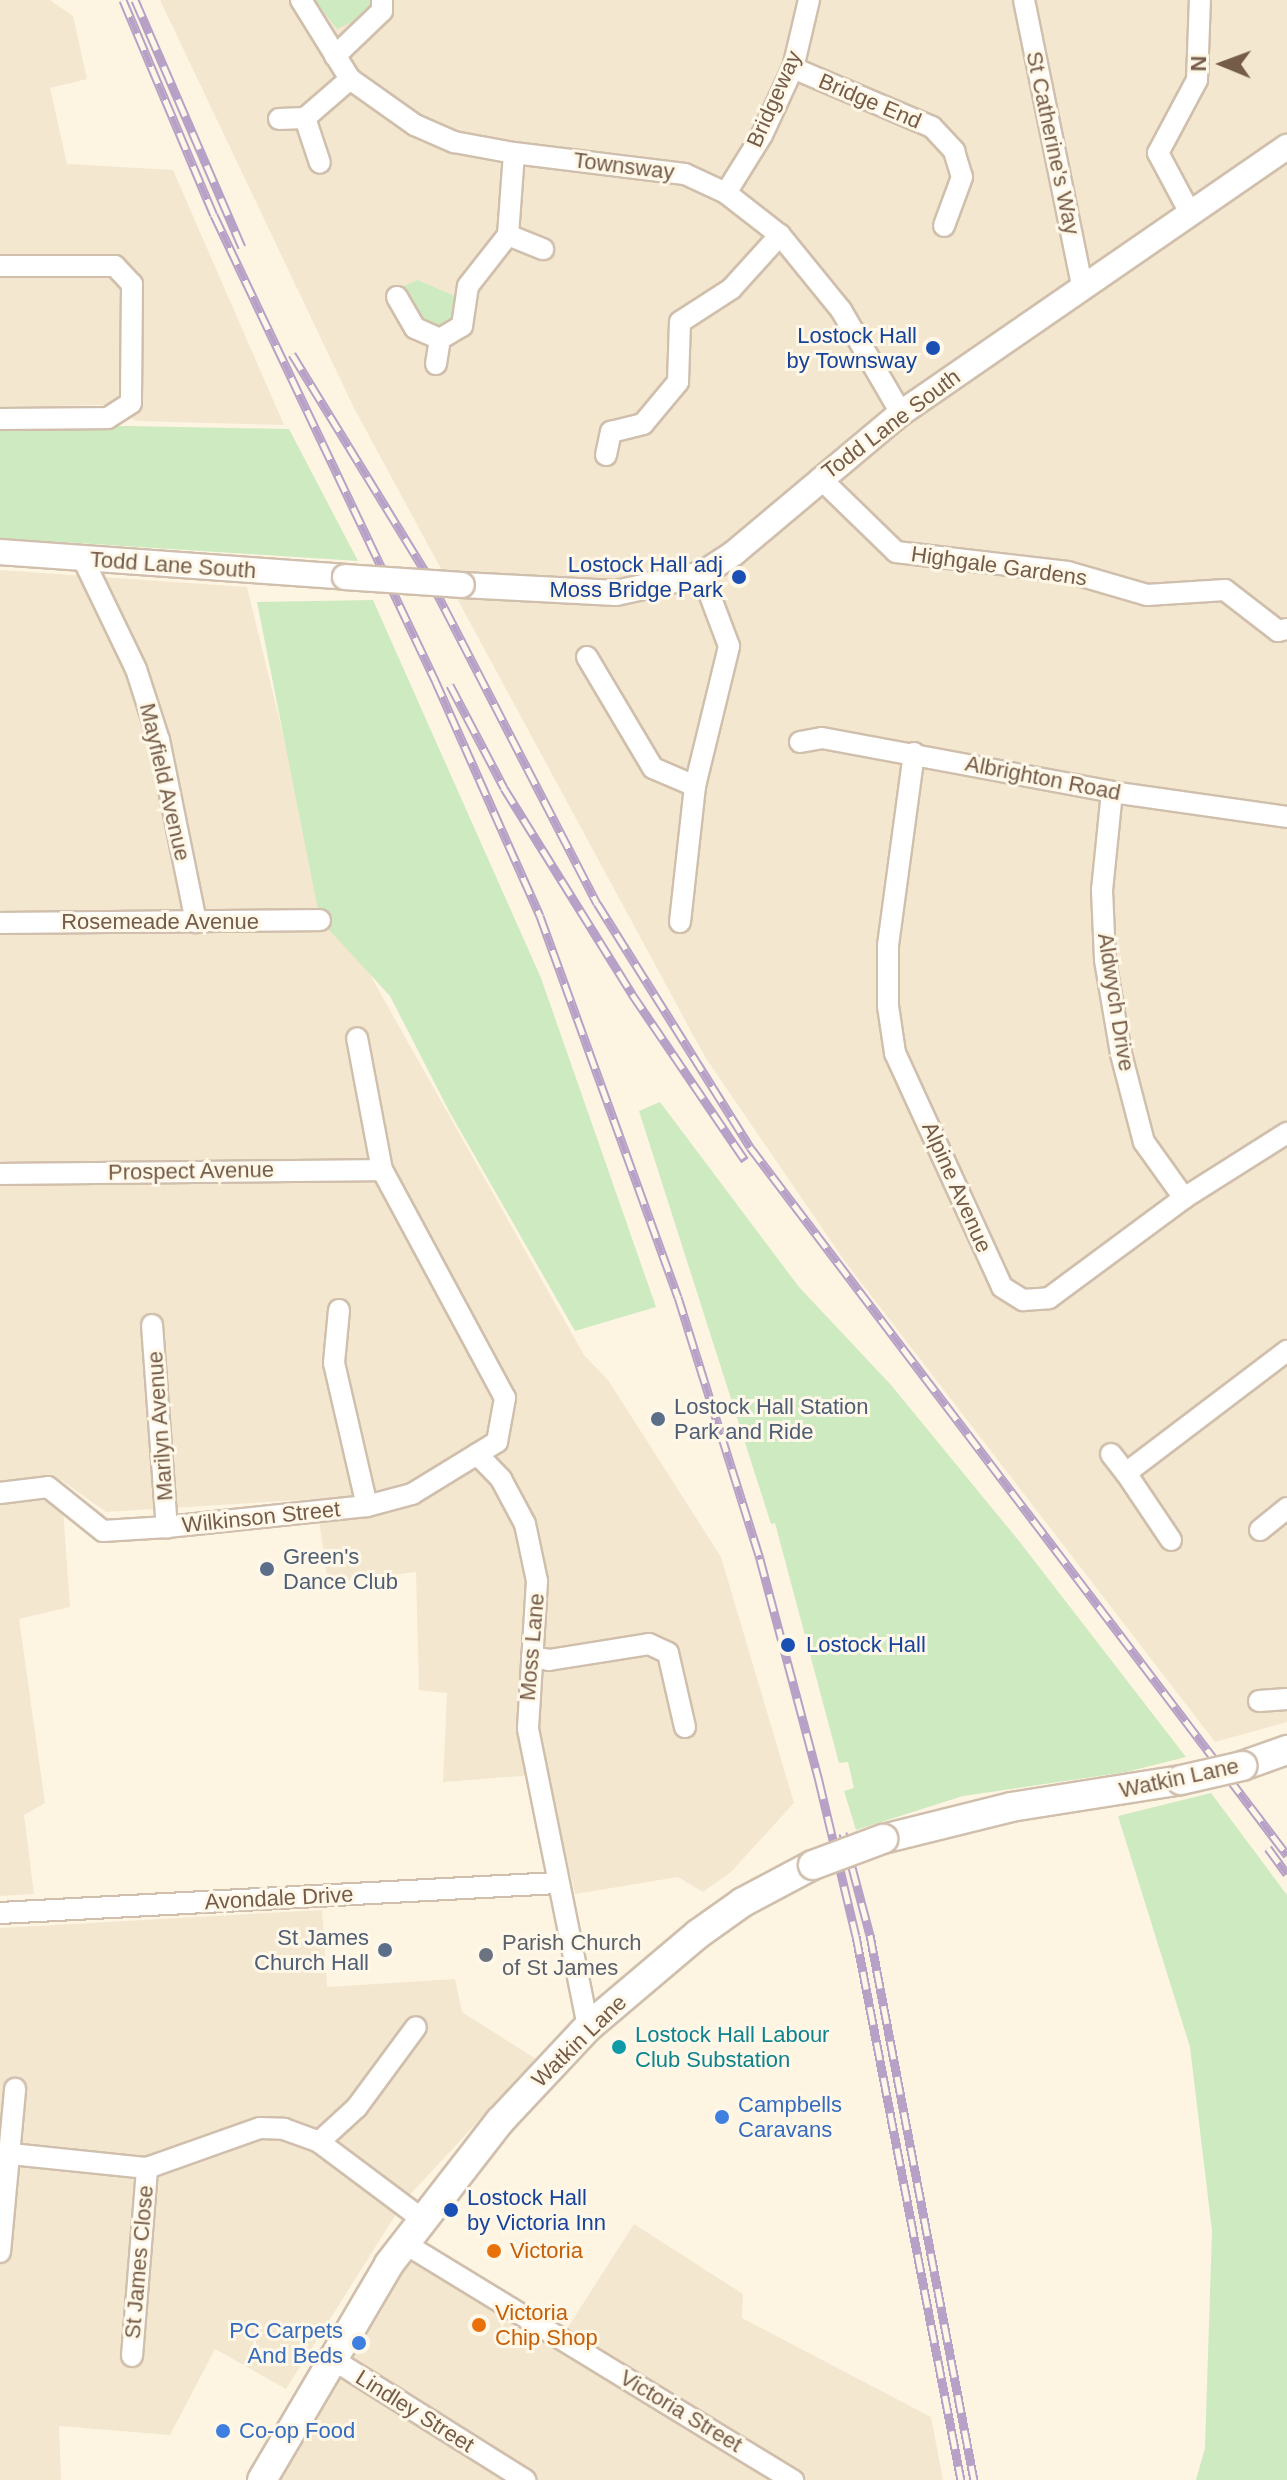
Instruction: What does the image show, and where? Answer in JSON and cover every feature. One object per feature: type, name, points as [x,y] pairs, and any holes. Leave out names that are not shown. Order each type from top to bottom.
[{"type":"main road","name":"Watkin Lane","points":[[262,2480],[404,2243],[500,2121],[588,2027],[743,1902],[813,1865],[883,1839],[1011,1807],[1181,1780],[1242,1766],[1287,1750]]},
{"type":"street","name":"Townsway","points":[[301,0],[350,79],[415,125],[454,142],[514,153],[642,165],[685,174],[726,193],[780,235],[841,310],[901,413]]},
{"type":"street","points":[[335,56],[382,11],[382,0]]},
{"type":"street","name":"Bridgeway","points":[[726,193],[762,135],[793,68],[809,0]]},
{"type":"street","name":"St Catherine's Way","points":[[1024,0],[1082,286]]},
{"type":"street","points":[[1189,211],[1158,153],[1197,80],[1200,0]]},
{"type":"street","name":"Bridge End","points":[[793,68],[932,127],[954,151],[962,177],[944,226]]},
{"type":"street","points":[[279,119],[305,118],[350,79]]},
{"type":"street","points":[[305,118],[320,163]]},
{"type":"street","name":"Todd Lane South","points":[[0,552],[616,593],[702,574],[734,553],[901,413],[1189,211],[1287,147]]},
{"type":"street","points":[[440,339],[462,326],[468,286],[508,235],[514,153]]},
{"type":"street","points":[[508,235],[543,249]]},
{"type":"street","points":[[606,455],[611,432],[643,424],[678,382],[680,322],[731,289],[780,235]]},
{"type":"street","points":[[0,266],[115,266],[132,284],[131,403],[108,418],[0,419]]},
{"type":"street","points":[[397,297],[415,328],[440,339]]},
{"type":"street","points":[[436,364],[440,339]]},
{"type":"street","name":"Highgale Gardens","points":[[820,478],[896,552],[1068,572],[1147,595],[1225,590],[1278,631],[1287,629]]},
{"type":"street","name":"Mayfield Avenue","points":[[83,559],[136,669],[150,710],[196,922]]},
{"type":"street","points":[[680,922],[695,786],[729,646],[702,574]]},
{"type":"street","points":[[587,657],[653,768],[695,786]]},
{"type":"street","name":"Albrighton Road","points":[[800,742],[822,738],[1112,792],[1287,817]]},
{"type":"street","name":"Alpine Avenue","points":[[914,753],[888,945],[893,1037],[1002,1287],[1023,1300],[1049,1298],[1184,1198],[1287,1133]]},
{"type":"street","name":"Aldwych Drive","points":[[1112,792],[1102,890],[1105,960],[1118,1038],[1144,1142],[1162,1174],[1184,1198]]},
{"type":"street","name":"Rosemeade Avenue","points":[[0,923],[320,920]]},
{"type":"street","points":[[357,1038],[382,1170],[505,1398],[497,1442],[477,1454]]},
{"type":"street","name":"Prospect Avenue","points":[[0,1174],[382,1170]]},
{"type":"street","points":[[339,1310],[334,1363],[367,1506]]},
{"type":"street","name":"Marilyn Avenue","points":[[152,1325],[167,1527]]},
{"type":"street","points":[[1126,1473],[1183,1435],[1188,1421],[1287,1351]]},
{"type":"street","name":"Wilkinson Street","points":[[0,1493],[48,1487],[103,1531],[167,1527],[367,1506],[412,1494],[477,1454]]},
{"type":"street","name":"Moss Lane","points":[[477,1454],[501,1479],[525,1524],[537,1581],[528,1729],[588,2027]]},
{"type":"street","points":[[1111,1454],[1171,1540]]},
{"type":"street","points":[[1260,1530],[1287,1508]]},
{"type":"street","points":[[532,1657],[549,1660],[649,1644],[668,1653],[685,1727]]},
{"type":"street","points":[[1259,1701],[1287,1699]]},
{"type":"street","name":"Avondale Drive","points":[[0,1913],[558,1883]]},
{"type":"street","points":[[319,2142],[357,2107],[416,2027]]},
{"type":"street","points":[[0,2252],[15,2089]]},
{"type":"street","name":"St James Close","points":[[11,2154],[147,2168],[260,2128],[284,2129],[319,2142],[422,2219]]},
{"type":"street","name":"St James Close","points":[[132,2356],[147,2168]]},
{"type":"street","name":"Victoria Street","points":[[404,2243],[793,2480]]},
{"type":"street","name":"Lindley Street","points":[[345,2367],[525,2480]]},
{"type":"shaded area","points":[[0,0],[50,0],[73,16],[87,79],[50,88],[67,164],[173,170],[284,425],[137,421],[106,405],[0,407]]},
{"type":"shaded area","points":[[160,0],[1287,0],[1287,1722],[1215,1742],[846,1263],[705,1057],[354,408]]},
{"type":"shaded area","points":[[0,570],[247,587],[320,886],[584,1355],[608,1380],[721,1557],[794,1803],[731,1872],[703,1892],[678,1877],[575,1894],[547,1774],[443,1782],[447,1693],[419,1690],[416,1572],[328,1583],[316,1499],[106,1512],[61,1480],[70,1607],[19,1619],[45,1803],[24,1815],[34,1894],[0,1896]]},
{"type":"shaded area","points":[[322,1910],[327,1987],[455,1979],[462,2012],[536,2059],[405,2200],[286,2389],[215,2349],[170,2435],[59,2426],[61,2480],[0,2480],[0,1928]]},
{"type":"shaded area","points":[[634,2224],[743,2294],[742,2318],[931,2417],[943,2480],[269,2480],[402,2256],[554,2349]]},
{"type":"green space","points":[[314,0],[372,0],[373,3],[359,19],[337,29]]},
{"type":"green space","points":[[418,280],[461,299],[451,325],[424,327],[401,287]]},
{"type":"green space","points":[[128,426],[289,429],[358,561],[0,538],[0,428]]},
{"type":"green space","points":[[373,600],[541,978],[656,1307],[575,1331],[449,1111],[390,996],[320,920],[257,602]]},
{"type":"green space","points":[[660,1102],[799,1287],[891,1385],[1019,1541],[1186,1757],[1126,1772],[963,1796],[856,1830],[844,1791],[854,1788],[848,1762],[839,1763],[775,1523],[771,1524],[639,1111]]},
{"type":"green space","points":[[1211,1793],[1287,1895],[1287,2480],[1196,2480],[1205,2448],[1212,2231],[1190,2047],[1118,1816]]},
{"type":"railway","points":[[123,0],[214,215],[435,680],[540,916],[678,1297],[760,1559],[819,1781],[856,1936],[961,2480]]},
{"type":"railway","points":[[135,0],[242,247]]},
{"type":"railway","points":[[292,354],[428,576],[597,903],[750,1147],[1287,1855]]},
{"type":"railway","points":[[450,685],[504,788],[632,994],[745,1160]]},
{"type":"railway","points":[[843,1833],[870,1935],[974,2480]]},
{"type":"railway","points":[[1268,1848],[1287,1874]]},
{"type":"place","name":"Lostock Hall by Townsway","points":[[933,348]]},
{"type":"place","name":"Lostock Hall adj Moss Bridge Park","points":[[739,577]]},
{"type":"place","name":"Lostock Hall Station Park and Ride","points":[[658,1419]]},
{"type":"place","name":"Green's Dance Club","points":[[267,1569]]},
{"type":"place","name":"Lostock Hall","points":[[788,1645]]},
{"type":"place","name":"St James Church Hall","points":[[385,1950]]},
{"type":"place","name":"Parish Church of St James","points":[[486,1955]]},
{"type":"place","name":"Lostock Hall Labour Club Substation","points":[[619,2047]]},
{"type":"place","name":"Campbells Caravans","points":[[722,2117]]},
{"type":"place","name":"Lostock Hall by Victoria Inn","points":[[451,2210]]},
{"type":"place","name":"Victoria","points":[[494,2251]]},
{"type":"place","name":"Victoria Chip Shop","points":[[479,2325]]},
{"type":"place","name":"PC Carpets And Beds","points":[[359,2343]]},
{"type":"place","name":"Co-op Food","points":[[223,2431]]}]
